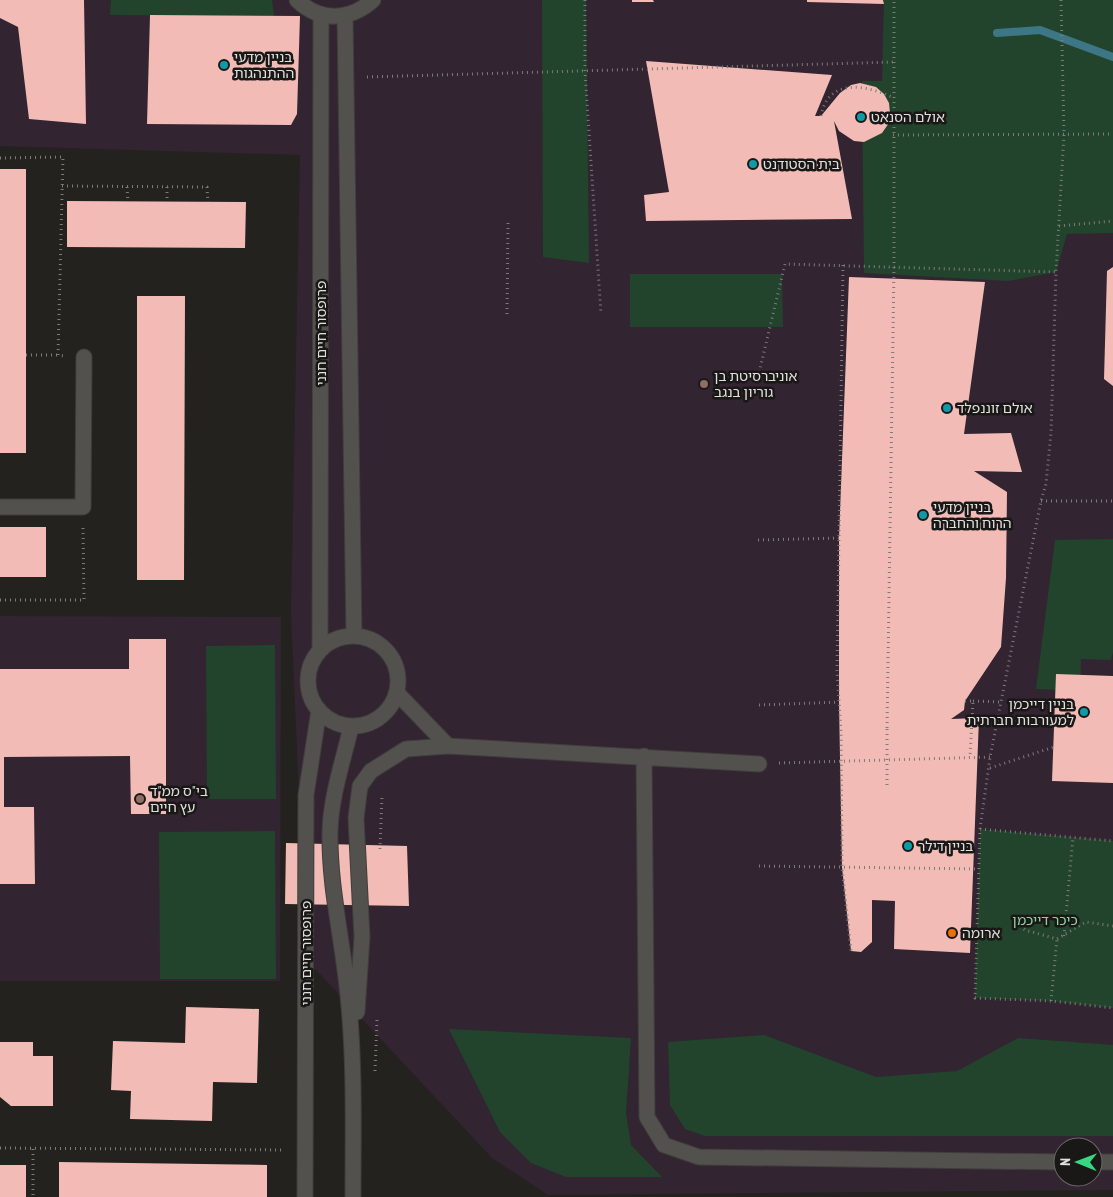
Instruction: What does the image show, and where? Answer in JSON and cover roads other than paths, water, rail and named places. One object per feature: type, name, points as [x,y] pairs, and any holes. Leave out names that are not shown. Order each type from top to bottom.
[{"type":"street","points":[[297,0],[304,8],[321,16],[345,16],[362,10],[373,0]]},
{"type":"street","name":"פרופסור חיים חנני","points":[[320,650],[321,16]]},
{"type":"street","name":"פרופסור חיים חנני","points":[[345,16],[354,636]]},
{"type":"street","points":[[0,507],[83,507],[84,358]]},
{"type":"street","points":[[354,636],[375,641],[387,651],[395,664],[399,678],[397,693],[392,707],[380,718],[366,725],[351,727],[332,722],[319,710],[312,699],[308,687],[312,661],[320,650],[331,641],[354,636]]},
{"type":"street","points":[[397,693],[448,746]]},
{"type":"street","name":"פרופסור חיים חנני","points":[[305,1197],[306,795],[319,710]]},
{"type":"street","name":"פרופסור חיים חנני","points":[[351,727],[332,807],[330,830],[331,873],[348,995],[353,1056],[353,1197]]},
{"type":"street","points":[[353,1056],[362,938],[356,818],[360,786],[371,771],[406,749],[448,746],[759,764]]},
{"type":"street","points":[[644,756],[647,1117],[664,1145],[699,1157],[1053,1162]]},
{"type":"waterway","points":[[997,33],[1040,30],[1113,57]]},
{"type":"place","name":"בניין מדעי ההתנהגות","points":[[224,65]]},
{"type":"place","name":"אולם הסנאט","points":[[861,117]]},
{"type":"place","name":"בית הסטודנט","points":[[753,164]]},
{"type":"place","name":"אוניברסיטת בן גוריון בנגב","points":[[704,384]]},
{"type":"place","name":"אולם זוננפלד","points":[[947,408]]},
{"type":"place","name":"בניין מדעי הרוח והחברה","points":[[923,515]]},
{"type":"place","name":"בניין דייכמן למעורבות חברתית","points":[[1084,712]]},
{"type":"place","name":"בי\"ס ממ\"ד עץ חיים","points":[[140,799]]},
{"type":"place","name":"בניין דילר","points":[[908,846]]},
{"type":"place","name":"ארומה","points":[[952,933]]},
{"type":"park label","name":"כיכר דייכמן","points":[[1045,920]]}]
